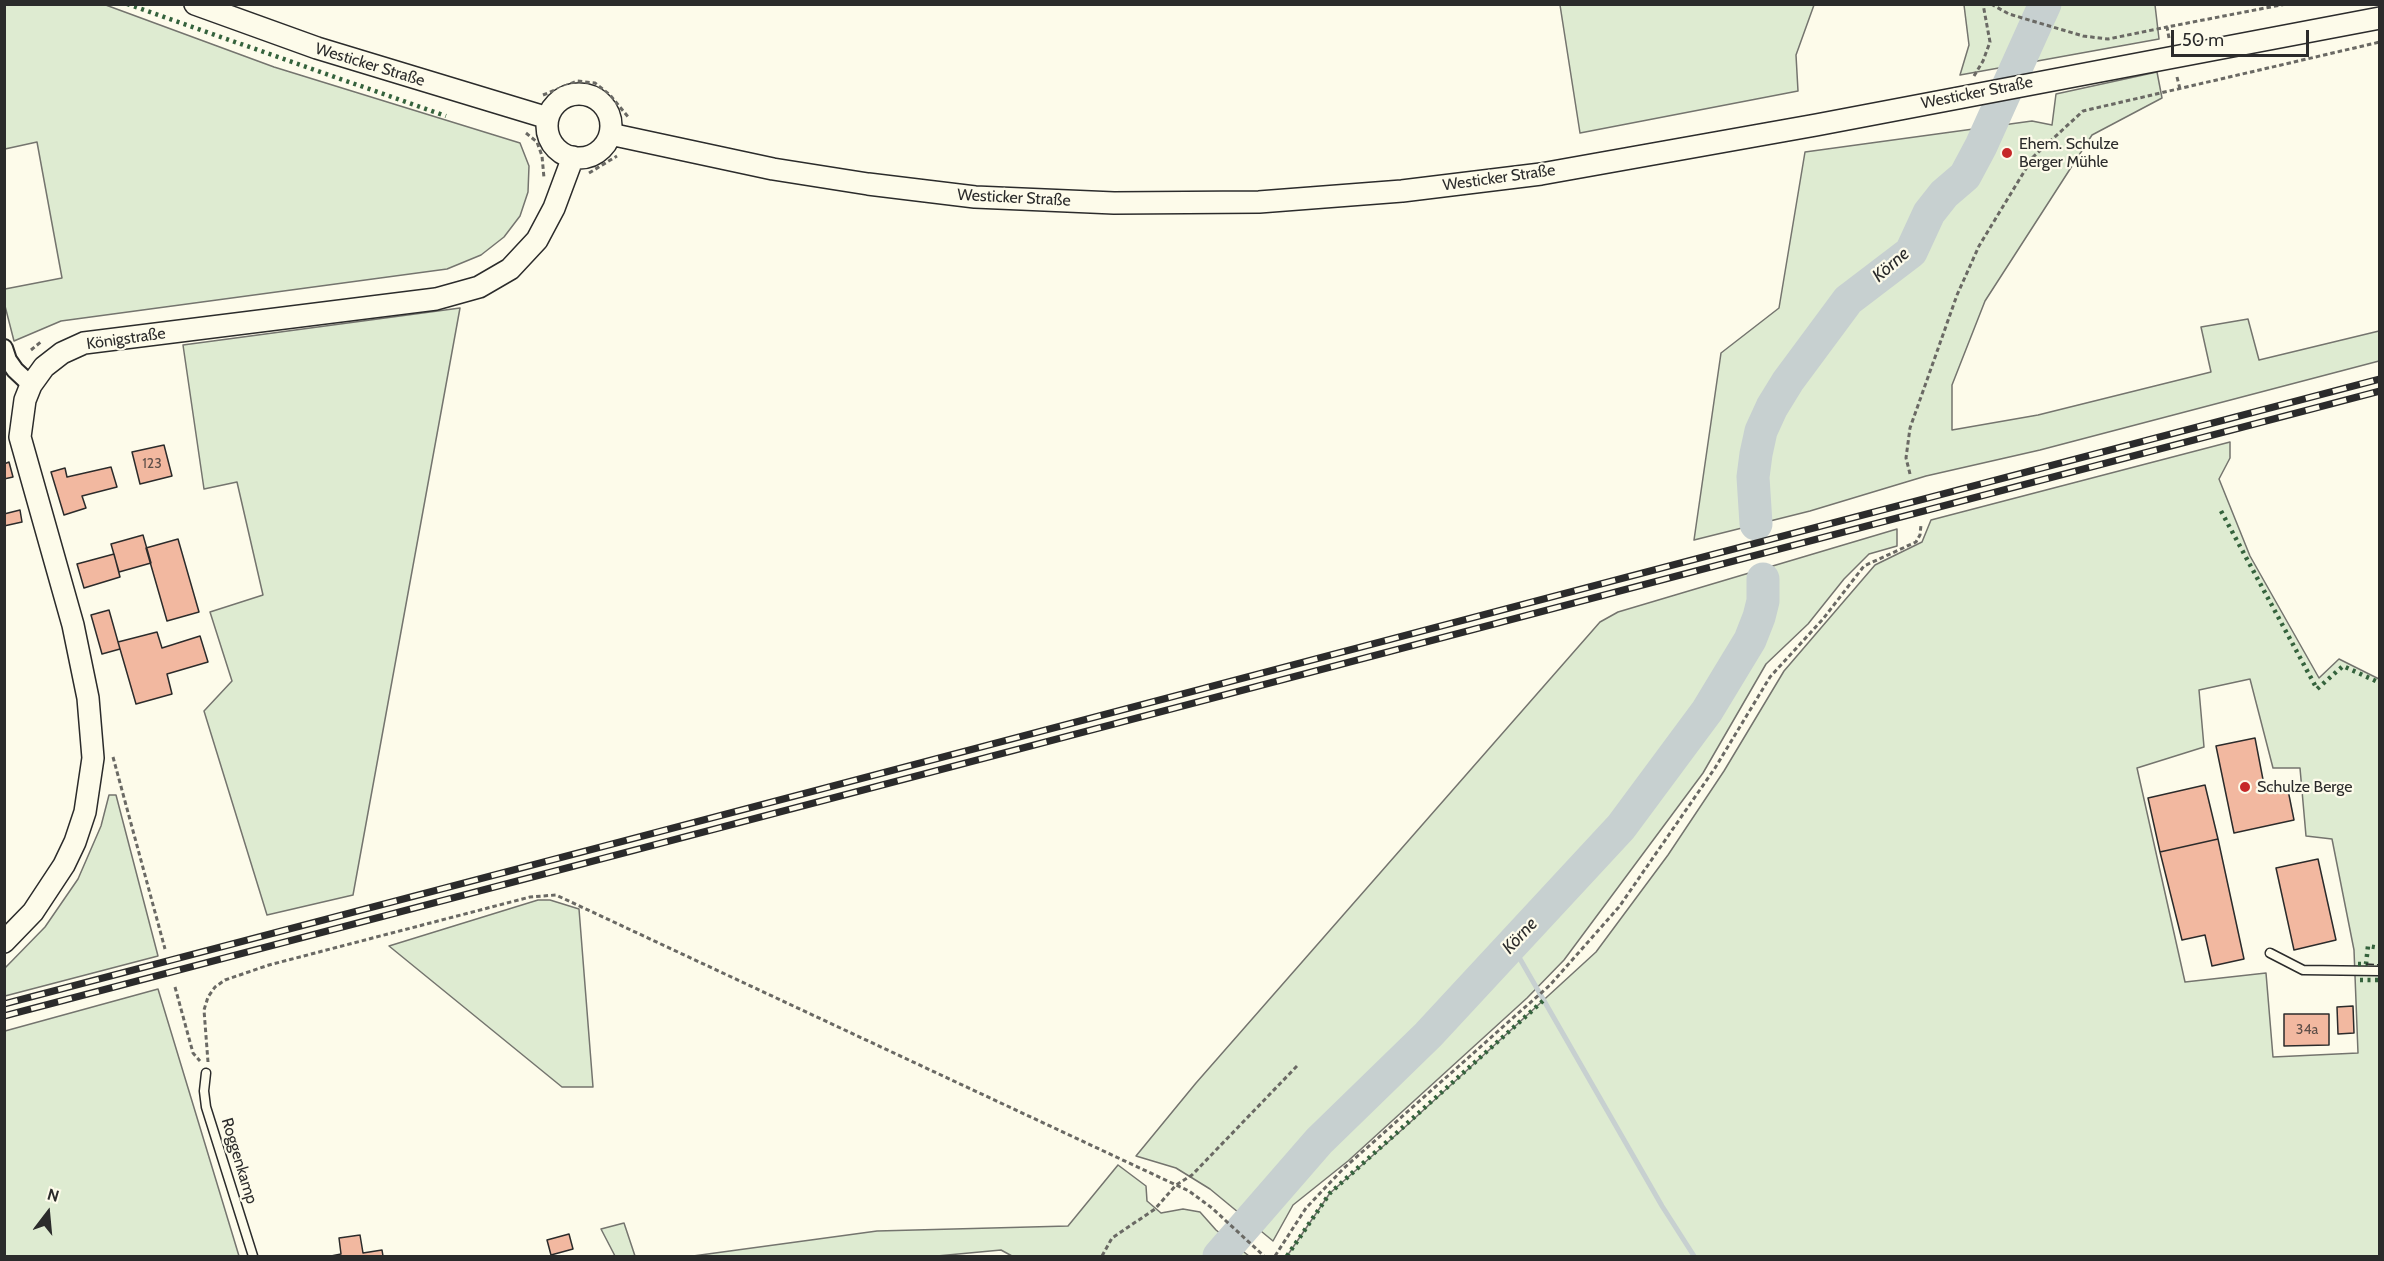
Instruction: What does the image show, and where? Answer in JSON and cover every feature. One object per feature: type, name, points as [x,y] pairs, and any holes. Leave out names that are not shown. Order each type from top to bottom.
[{"type":"street","name":"Westicker Straße","points":[[195,4],[317,48],[548,118]]},
{"type":"street","name":"Westicker Straße","points":[[610,134],[773,170],[975,197],[1114,203],[1259,202],[1402,191],[1541,174],[1816,125],[1981,83],[2022,85],[2379,18]]},
{"type":"street","points":[[582,94],[602,103],[611,123],[610,134],[600,150],[582,158],[573,157],[555,147],[549,138],[548,118],[553,108],[561,100],[571,95],[582,94]]},
{"type":"street","name":"Königstraße","points":[[4,942],[33,912],[64,865],[75,842],[84,812],[91,784],[93,758],[88,698],[75,636],[20,437],[25,400],[31,385],[44,367],[62,353],[84,343],[436,299],[479,287],[510,269],[537,240],[547,225],[573,157]]},
{"type":"street","points":[[4,348],[15,370],[31,385]]},
{"type":"lane","points":[[2271,954],[2303,970],[2379,971]]},
{"type":"lane","name":"Roggenkamp","points":[[206,1073],[204,1091],[206,1107],[253,1257]]},
{"type":"path","points":[[1981,83],[1983,61],[1990,42],[1983,4]]},
{"type":"path","points":[[1991,4],[2009,14],[2083,36],[2108,39],[2286,4]]},
{"type":"path","points":[[2167,27],[2169,38]]},
{"type":"path","points":[[1910,474],[1906,458],[1910,428],[1957,295],[1979,246],[2033,157],[2083,111],[2379,42]]},
{"type":"path","points":[[2177,76],[2180,89]]},
{"type":"path","points":[[562,186],[544,181],[542,156],[537,142],[514,126],[524,94],[543,95],[577,81],[595,83],[610,95],[631,120],[642,124],[638,140]]},
{"type":"path","points":[[583,178],[594,168],[620,155]]},
{"type":"path","points":[[15,370],[36,345],[44,340]]},
{"type":"path","points":[[1275,1257],[1306,1208],[1343,1169],[1550,985],[1612,916],[1715,768],[1770,677],[1822,619],[1864,566],[1916,542],[1920,535],[1921,525]]},
{"type":"path","points":[[109,752],[115,760],[165,949]]},
{"type":"path","points":[[175,987],[193,1053],[208,1066],[204,1010],[215,987],[225,980],[269,965],[519,900],[545,894],[556,895],[1190,1191],[1212,1208],[1263,1256]]},
{"type":"path","points":[[1102,1257],[1112,1238],[1155,1209],[1176,1185],[1192,1175],[1297,1066]]},
{"type":"green space","points":[[103,4],[274,67],[520,143],[529,166],[528,192],[520,216],[504,237],[481,255],[447,269],[61,321],[14,341],[5,306],[5,289],[62,278],[37,142],[5,149],[5,5]]},
{"type":"green space","points":[[1560,4],[1814,5],[1796,55],[1798,91],[1580,133]]},
{"type":"green space","points":[[1964,5],[2155,5],[2159,39],[1960,75],[1969,45]]},
{"type":"green space","points":[[2157,72],[2162,98],[2092,135],[1985,301],[1952,385],[1952,430],[2038,415],[2211,372],[2201,327],[2248,319],[2259,360],[2379,331],[2379,361],[2040,450],[1926,476],[1810,511],[1694,540],[1721,353],[1779,308],[1805,152],[2032,121],[2052,125],[2056,94]]},
{"type":"green space","points":[[460,308],[353,895],[267,915],[204,711],[232,681],[210,612],[263,595],[237,482],[204,489],[183,345]]},
{"type":"green space","points":[[2230,442],[2230,458],[2219,479],[2250,556],[2319,678],[2339,659],[2379,679],[2379,1256],[1287,1256],[1330,1193],[1596,952],[1668,855],[1724,771],[1784,671],[1875,565],[1922,542],[1931,520]],"holes":[[[2250,679],[2273,768],[2300,768],[2306,836],[2332,839],[2354,950],[2358,1053],[2273,1057],[2266,973],[2185,982],[2137,768],[2204,747],[2199,690]]]},
{"type":"green space","points":[[1897,529],[1897,546],[1869,554],[1844,579],[1808,624],[1766,664],[1703,773],[1564,960],[1527,998],[1348,1161],[1293,1205],[1273,1241],[1210,1189],[1176,1168],[1136,1156],[1196,1083],[1600,622],[1618,612]]},
{"type":"green space","points":[[109,795],[116,795],[158,956],[5,996],[5,968],[45,927],[78,879],[101,826]]},
{"type":"green space","points":[[538,900],[550,900],[579,909],[593,1087],[562,1087],[389,946]]},
{"type":"green space","points":[[158,989],[239,1256],[5,1256],[5,1031]]},
{"type":"green space","points":[[1118,1165],[1146,1186],[1147,1201],[1161,1213],[1183,1209],[1200,1212],[1216,1230],[1249,1256],[1012,1256],[1001,1250],[937,1256],[693,1256],[877,1231],[1068,1226]]},
{"type":"green space","points":[[624,1223],[635,1256],[615,1256],[601,1229]]},
{"type":"building","points":[[164,445],[172,476],[140,484],[132,452]]},
{"type":"building","points":[[9,462],[13,477],[4,479],[4,464]]},
{"type":"building","points":[[111,467],[117,487],[82,496],[86,508],[64,515],[51,472],[65,468],[67,477]]},
{"type":"building","points":[[20,510],[22,522],[4,526],[4,514]]},
{"type":"building","points":[[143,535],[151,563],[119,572],[111,544]]},
{"type":"building","points":[[178,539],[199,612],[167,621],[146,548]]},
{"type":"building","points":[[114,554],[120,577],[84,588],[77,564]]},
{"type":"building","points":[[109,610],[120,649],[102,654],[91,615]]},
{"type":"building","points":[[157,632],[162,648],[200,636],[208,662],[167,674],[172,694],[136,704],[118,642]]},
{"type":"building","name":"Schulze Berge","points":[[2255,738],[2265,790],[2287,785],[2294,820],[2234,833],[2216,746]]},
{"type":"building","points":[[2205,785],[2218,839],[2160,852],[2148,798]]},
{"type":"building","points":[[2218,839],[2244,959],[2212,966],[2205,935],[2182,940],[2160,852]]},
{"type":"building","points":[[2318,859],[2336,940],[2294,950],[2276,868]]},
{"type":"building","points":[[2353,1006],[2354,1033],[2338,1034],[2337,1007]]},
{"type":"building","points":[[2284,1014],[2329,1014],[2329,1045],[2284,1046]]},
{"type":"building","points":[[569,1234],[573,1249],[551,1255],[547,1240]]},
{"type":"building","points":[[360,1235],[363,1253],[382,1250],[383,1256],[331,1256],[341,1254],[339,1238]]},
{"type":"waterway","name":"Körne","points":[[1756,524],[1753,477],[1756,454],[1761,431],[1772,407],[1788,381],[1848,300],[1911,252],[1929,213],[1944,194],[1965,176],[1981,146],[2045,4]]},
{"type":"waterway","name":"Körne","points":[[1219,1256],[1319,1141],[1428,1035],[1621,827],[1707,711],[1750,640],[1763,601],[1763,579]]},
{"type":"waterway","points":[[1512,945],[1662,1206],[1694,1256]]},
{"type":"railway","points":[[4,1004],[2380,379]]},
{"type":"railway","points":[[4,1016],[2380,391]]},
{"type":"hedge","points":[[127,4],[446,116]]},
{"type":"hedge","points":[[2221,511],[2317,689],[2343,666],[2380,683]]},
{"type":"hedge","points":[[2358,964],[2366,964],[2368,946],[2380,948]]},
{"type":"hedge","points":[[2360,980],[2380,980]]},
{"type":"hedge","points":[[1287,1256],[1330,1193],[1545,999]]},
{"type":"fence","points":[[2366,964],[2380,965]]},
{"type":"place","name":"Ehem. Schulze Berger Mühle","points":[[2007,153]]},
{"type":"place","name":"Schulze Berge","points":[[2245,787]]}]
